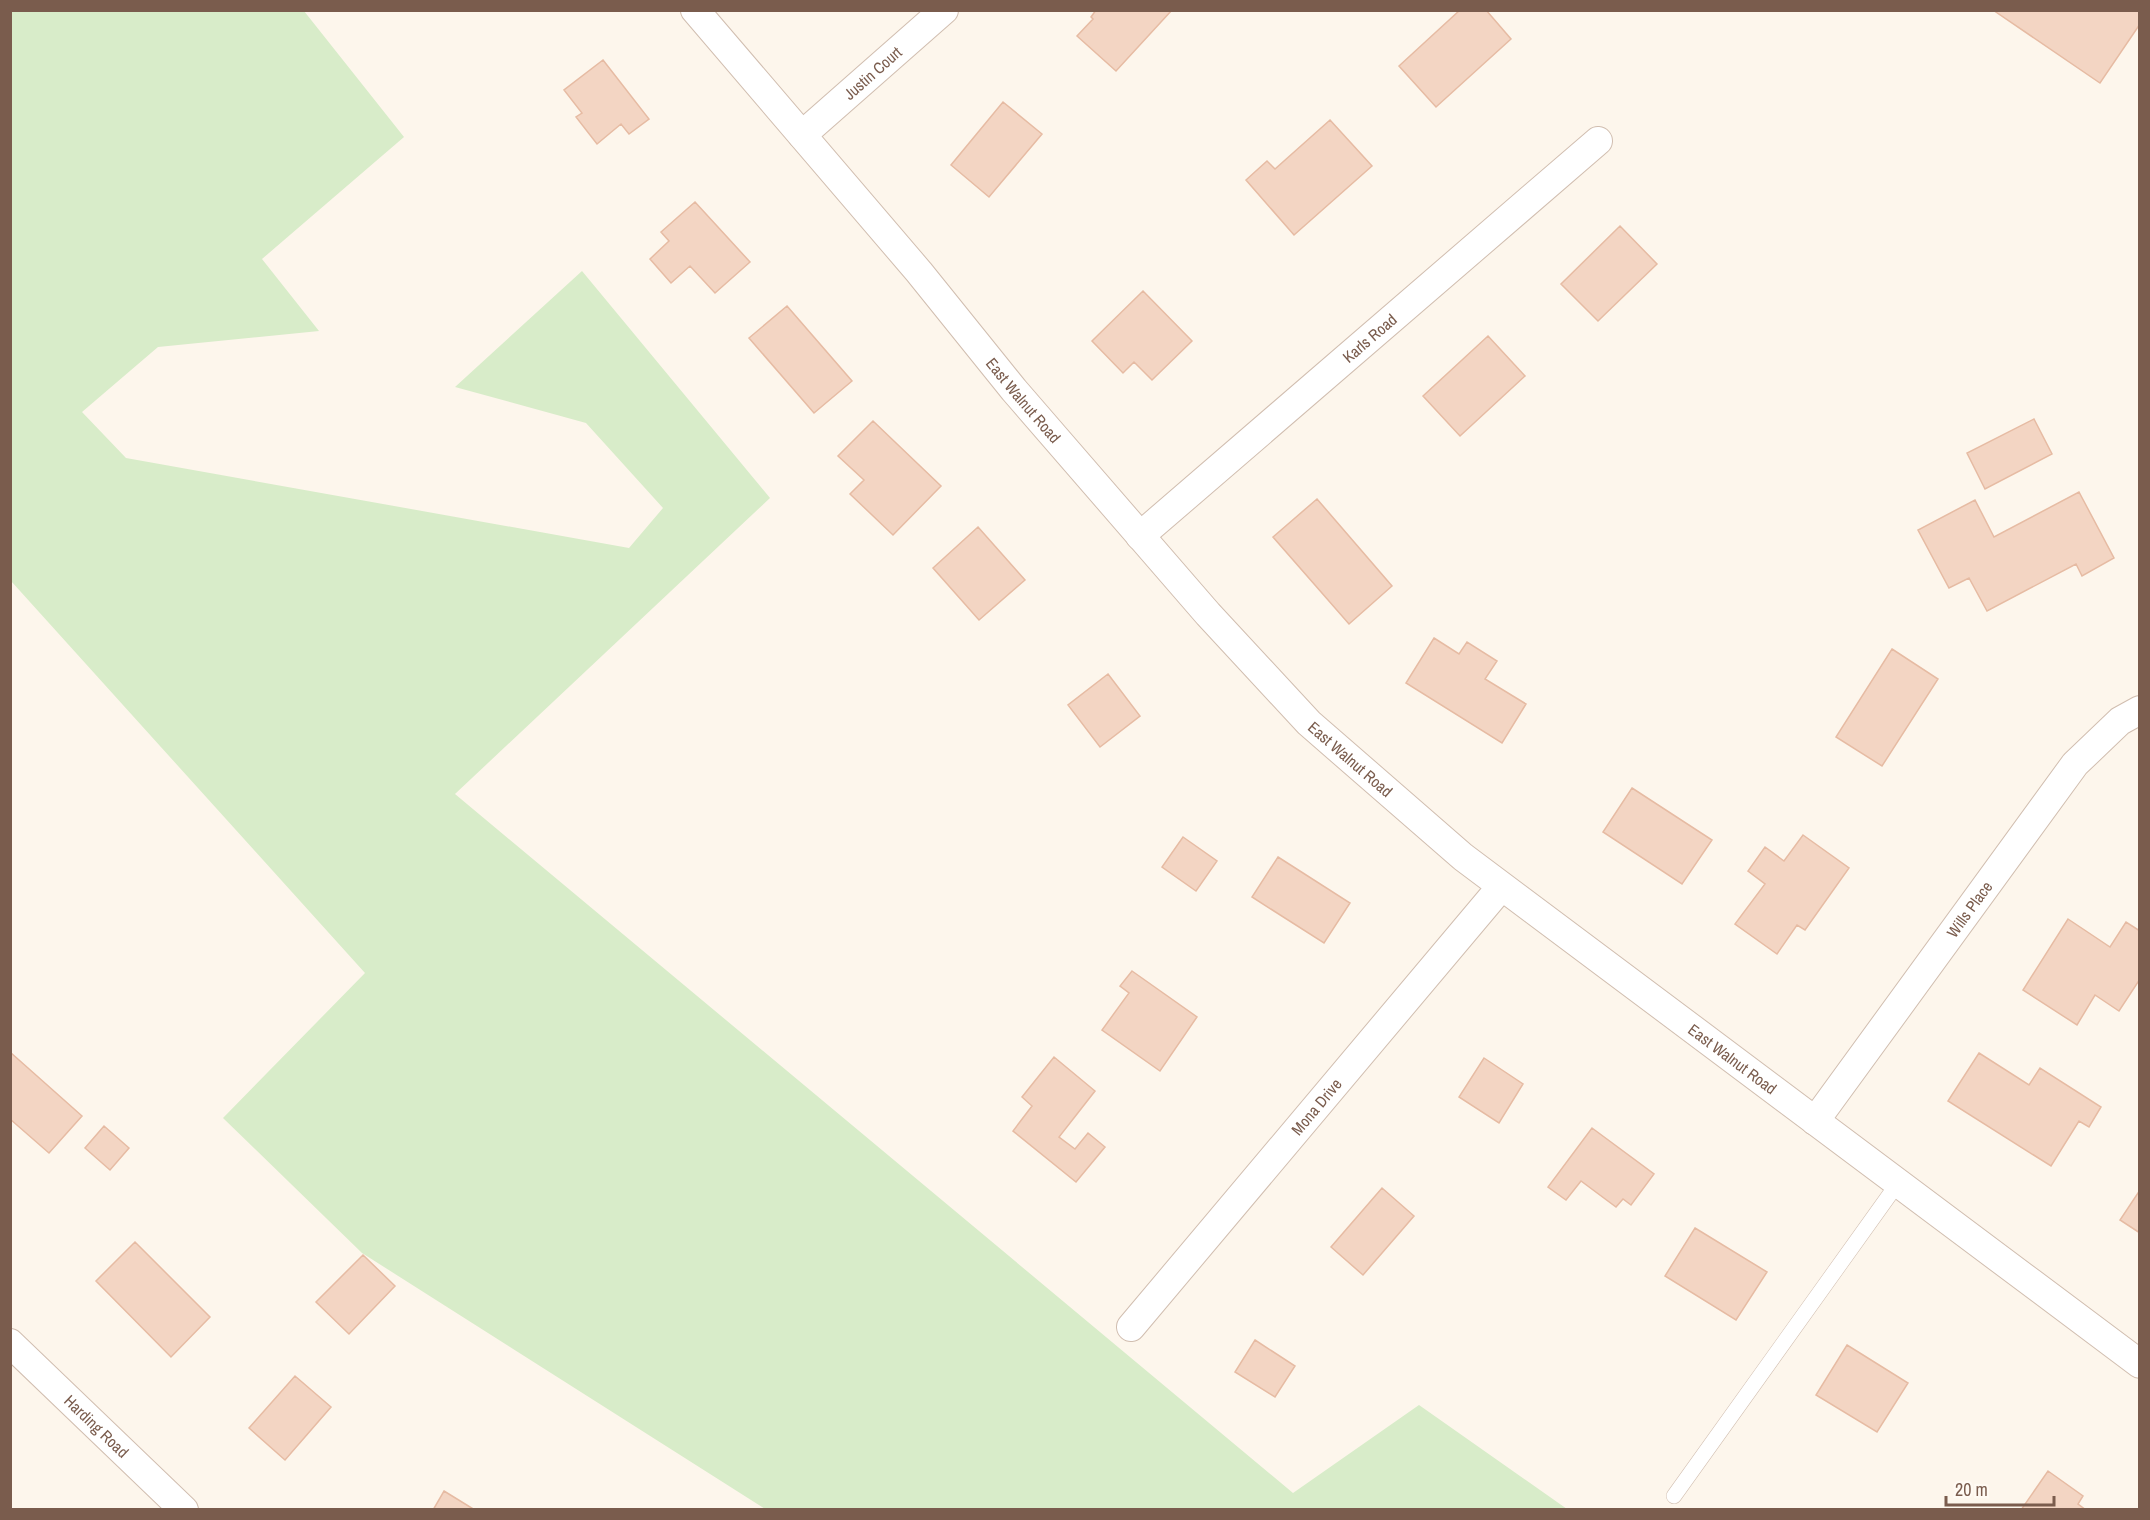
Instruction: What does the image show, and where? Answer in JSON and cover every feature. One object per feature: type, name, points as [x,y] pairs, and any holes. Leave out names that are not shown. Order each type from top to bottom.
[{"type":"street","name":"East Walnut Road","points":[[695,10],[919,272],[1014,390],[1140,536],[1309,723],[1463,857],[2139,1364]]},
{"type":"street","name":"Justin Court","points":[[802,135],[945,10]]},
{"type":"street","name":"Karls Road","points":[[1140,536],[1598,141]]},
{"type":"street","name":"Wills Place","points":[[1815,1121],[2075,764],[2120,721],[2139,711]]},
{"type":"street","name":"Mona Drive","points":[[1131,1327],[1502,886]]},
{"type":"street","name":"Harding Road","points":[[10,1343],[184,1509]]},
{"type":"lane","points":[[1674,1496],[1898,1184]]},
{"type":"green space","points":[[10,11],[304,11],[404,137],[262,259],[319,331],[158,347],[82,412],[126,458],[629,548],[663,508],[586,423],[455,387],[582,271],[770,498],[455,794],[1293,1493],[1419,1405],[1567,1509],[765,1509],[362,1253],[223,1118],[365,973],[11,581]]},
{"type":"building","points":[[1096,10],[1172,10],[1116,71],[1077,36],[1093,19],[1091,17]]},
{"type":"building","points":[[1460,10],[1486,10],[1511,39],[1436,107],[1399,66]]},
{"type":"building","points":[[1993,10],[2140,10],[2140,24],[2100,83]]},
{"type":"building","points":[[603,60],[649,119],[629,134],[621,124],[597,144],[576,117],[582,113],[564,90]]},
{"type":"building","points":[[1003,102],[1042,134],[989,197],[951,165]]},
{"type":"building","points":[[1330,120],[1372,166],[1294,235],[1246,180],[1267,161],[1275,169]]},
{"type":"building","points":[[695,202],[750,262],[715,293],[690,266],[671,283],[650,259],[669,241],[661,232]]},
{"type":"building","points":[[1620,226],[1657,264],[1598,321],[1561,284]]},
{"type":"building","points":[[1143,291],[1192,341],[1152,380],[1134,362],[1123,373],[1092,341]]},
{"type":"building","points":[[787,306],[852,381],[814,413],[749,338]]},
{"type":"building","points":[[1488,336],[1525,376],[1460,436],[1423,396]]},
{"type":"building","points":[[2034,419],[2052,454],[1985,489],[1967,453]]},
{"type":"building","points":[[873,421],[941,486],[893,535],[850,494],[864,480],[838,456]]},
{"type":"building","points":[[2079,492],[2114,558],[2082,576],[2076,564],[1987,611],[1969,578],[1949,588],[1918,530],[1975,500],[1994,537]]},
{"type":"building","points":[[1317,499],[1392,586],[1349,624],[1273,537]]},
{"type":"building","points":[[978,527],[1025,580],[979,620],[933,568]]},
{"type":"building","points":[[1434,638],[1459,654],[1467,642],[1497,661],[1485,679],[1526,704],[1502,743],[1406,683]]},
{"type":"building","points":[[1892,649],[1938,679],[1882,766],[1836,737]]},
{"type":"building","points":[[1108,674],[1140,716],[1100,747],[1068,705]]},
{"type":"building","points":[[1632,788],[1712,840],[1682,884],[1603,832]]},
{"type":"building","points":[[1803,835],[1849,868],[1805,930],[1797,925],[1777,954],[1735,924],[1765,884],[1748,871],[1765,847],[1784,861]]},
{"type":"building","points":[[1183,837],[1217,861],[1196,891],[1162,867]]},
{"type":"building","points":[[1278,857],[1350,903],[1324,943],[1252,897]]},
{"type":"building","points":[[2068,919],[2110,947],[2126,922],[2140,931],[2140,979],[2119,1011],[2095,995],[2077,1025],[2023,990]]},
{"type":"building","points":[[1132,971],[1197,1017],[1160,1071],[1102,1030],[1129,993],[1120,986]]},
{"type":"building","points":[[10,1052],[82,1116],[49,1153],[10,1119]]},
{"type":"building","points":[[1979,1053],[2029,1085],[2040,1068],[2101,1107],[2089,1127],[2079,1121],[2051,1166],[1948,1101]]},
{"type":"building","points":[[1054,1057],[1095,1091],[1059,1137],[1075,1149],[1088,1133],[1105,1147],[1076,1182],[1013,1131],[1032,1106],[1022,1097]]},
{"type":"building","points":[[1484,1058],[1523,1084],[1499,1123],[1459,1097]]},
{"type":"building","points":[[104,1126],[129,1148],[110,1170],[85,1148]]},
{"type":"building","points":[[1592,1128],[1654,1174],[1631,1205],[1623,1199],[1616,1207],[1581,1181],[1566,1200],[1548,1187]]},
{"type":"building","points":[[1382,1188],[1414,1216],[1363,1275],[1331,1247]]},
{"type":"building","points":[[2140,1190],[2140,1233],[2120,1220]]},
{"type":"building","points":[[1695,1228],[1767,1272],[1736,1320],[1665,1276]]},
{"type":"building","points":[[135,1242],[210,1317],[171,1357],[96,1281]]},
{"type":"building","points":[[363,1255],[395,1286],[349,1334],[316,1302]]},
{"type":"building","points":[[1255,1340],[1295,1366],[1275,1397],[1235,1372]]},
{"type":"building","points":[[1847,1345],[1908,1383],[1877,1432],[1816,1395]]},
{"type":"building","points":[[295,1376],[331,1407],[285,1460],[249,1428]]},
{"type":"building","points":[[2048,1471],[2083,1496],[2078,1504],[2086,1510],[2021,1510]]},
{"type":"building","points":[[444,1491],[475,1510],[433,1510]]}]
